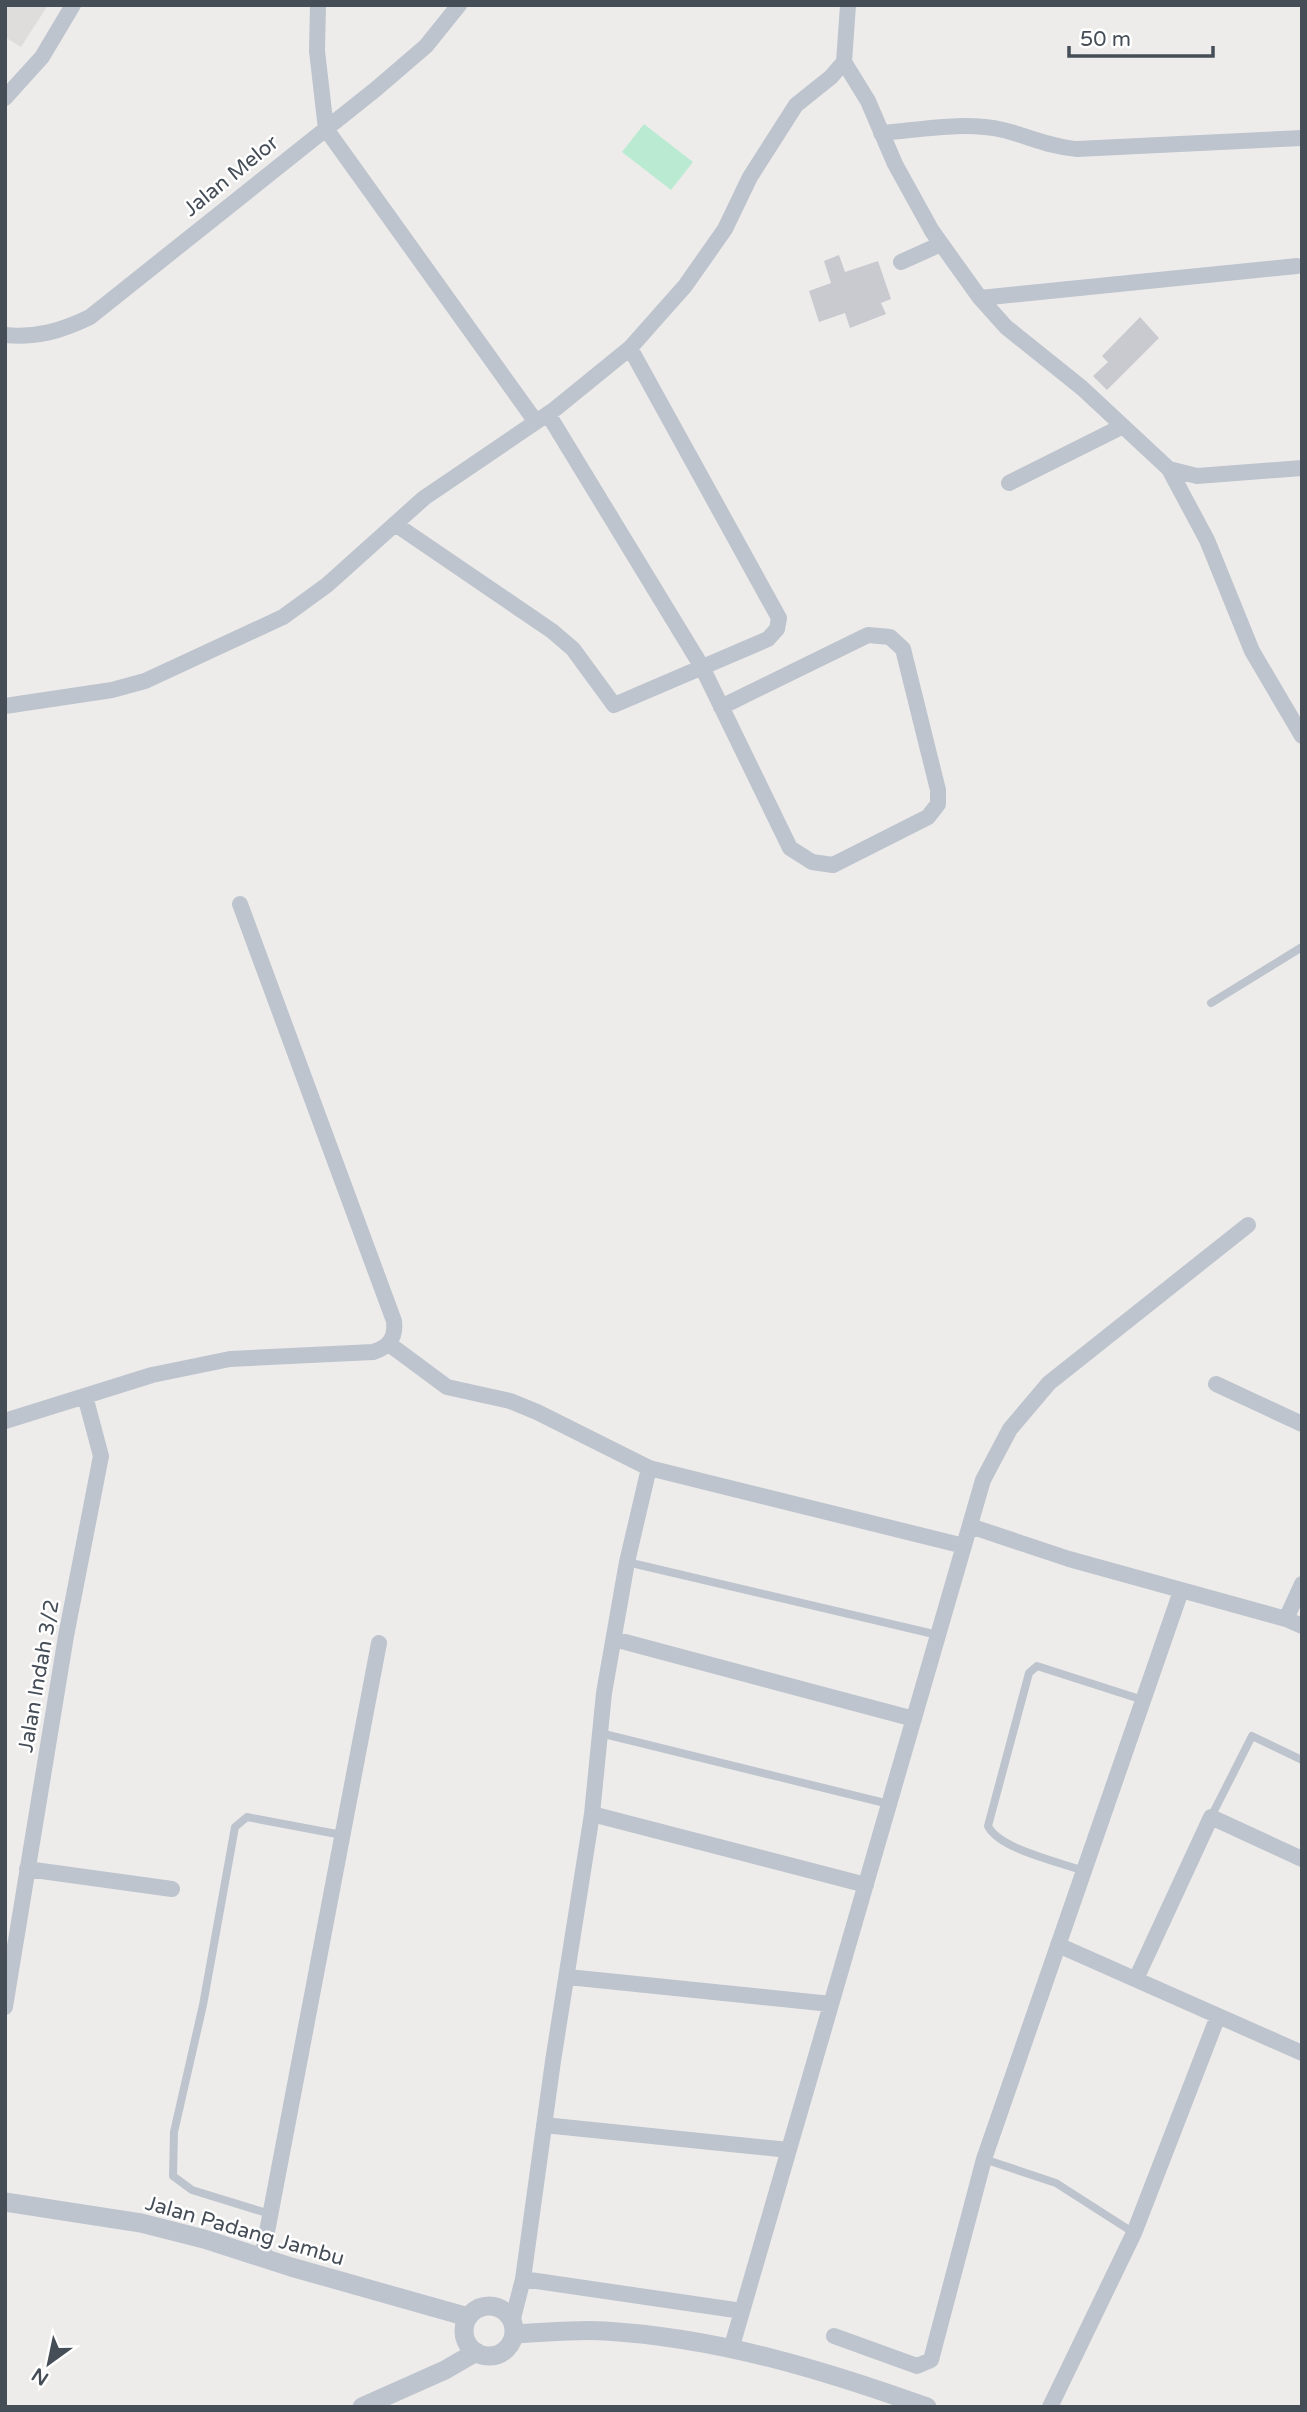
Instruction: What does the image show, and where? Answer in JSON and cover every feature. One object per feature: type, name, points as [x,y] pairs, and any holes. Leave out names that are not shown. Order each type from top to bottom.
[{"type":"street","points":[[5,98],[42,57],[73,5]]},
{"type":"street","points":[[318,5],[317,51],[326,129],[542,418],[702,667],[790,848],[811,862],[832,864],[929,817],[938,804],[939,790],[903,649],[890,637],[868,635],[722,707]]},
{"type":"street","name":"Jalan Melor","points":[[5,335],[29,337],[61,331],[90,317],[426,46],[460,5]]},
{"type":"street","points":[[848,5],[844,62],[868,101],[895,164],[941,244],[980,298],[1006,327],[1082,388],[1169,469],[1177,490],[1207,540],[1252,651],[1302,736]]},
{"type":"street","points":[[5,706],[113,690],[145,681],[283,618],[327,585],[424,498],[542,418],[630,348],[685,286],[725,229],[750,177],[796,106],[831,77],[844,62]]},
{"type":"street","points":[[881,132],[970,127],[1003,130],[1053,147],[1077,149],[1302,138]]},
{"type":"street","points":[[901,262],[941,244]]},
{"type":"street","points":[[980,298],[1297,265]]},
{"type":"street","points":[[395,524],[552,631],[573,649],[614,705],[768,639],[777,629],[779,618],[630,348]]},
{"type":"street","points":[[1009,484],[1123,426]]},
{"type":"street","points":[[1169,469],[1197,476],[1302,468]]},
{"type":"street","points":[[5,1421],[152,1375],[230,1359],[373,1352],[389,1344],[395,1329],[394,1321],[240,904]]},
{"type":"street","points":[[732,2346],[983,1480],[995,1455],[1034,1398],[1049,1383],[1248,1225]]},
{"type":"street","points":[[389,1344],[447,1387],[528,1408],[649,1468],[964,1546]]},
{"type":"street","points":[[1216,1384],[1302,1424]]},
{"type":"street","name":"Jalan Indah 3/2","points":[[5,2007],[100,1456],[85,1396]]},
{"type":"street","points":[[513,2328],[503,2310],[496,2307],[480,2308],[468,2317],[465,2332],[470,2347],[476,2352],[492,2355],[507,2349],[513,2328],[523,2279],[592,1814],[599,1733],[627,1562],[649,1468]]},
{"type":"street","points":[[970,1526],[1302,1626]]},
{"type":"street","points":[[1286,1619],[1302,1584]]},
{"type":"street","points":[[834,2336],[917,2366],[931,2360],[984,2159],[1181,1591]]},
{"type":"street","points":[[614,1639],[914,1719]]},
{"type":"street","points":[[262,2258],[379,1643]]},
{"type":"street","points":[[592,1814],[866,1885]]},
{"type":"street","points":[[1136,1979],[1211,1817],[1302,1859]]},
{"type":"street","points":[[27,1869],[172,1889]]},
{"type":"street","points":[[1058,1945],[1302,2053]]},
{"type":"street","points":[[568,1977],[831,2004]]},
{"type":"street","points":[[1050,2407],[1134,2233],[1218,2015]]},
{"type":"street","points":[[544,2125],[789,2150]]},
{"type":"street","name":"Jalan Padang Jambu","points":[[5,2202],[141,2224],[204,2239],[468,2317]]},
{"type":"street","points":[[523,2279],[742,2311]]},
{"type":"street","points":[[513,2328],[603,2330],[732,2346],[839,2375],[927,2407]]},
{"type":"street","points":[[362,2407],[445,2370],[476,2352]]},
{"type":"lane","points":[[1211,1003],[1302,947]]},
{"type":"lane","points":[[627,1562],[938,1635]]},
{"type":"lane","points":[[1084,1871],[1009,1844],[991,1833],[988,1826],[1029,1673],[1037,1666],[1143,1700]]},
{"type":"lane","points":[[599,1733],[889,1804]]},
{"type":"lane","points":[[1211,1817],[1251,1736],[1302,1760]]},
{"type":"lane","points":[[270,2214],[192,2190],[173,2176],[174,2132],[203,2005],[235,1827],[247,1817],[342,1835]]},
{"type":"lane","points":[[984,2159],[1056,2183],[1134,2233]]},
{"type":"shaded area","points":[[5,5],[48,5],[21,47],[5,37]]},
{"type":"green space","points":[[644,124],[693,162],[671,190],[622,152]]},
{"type":"building","points":[[839,255],[845,272],[878,261],[891,299],[881,303],[886,314],[850,328],[845,313],[819,322],[809,291],[831,283],[824,261]]},
{"type":"building","points":[[1140,317],[1159,338],[1107,390],[1093,376],[1108,362],[1102,356]]}]
